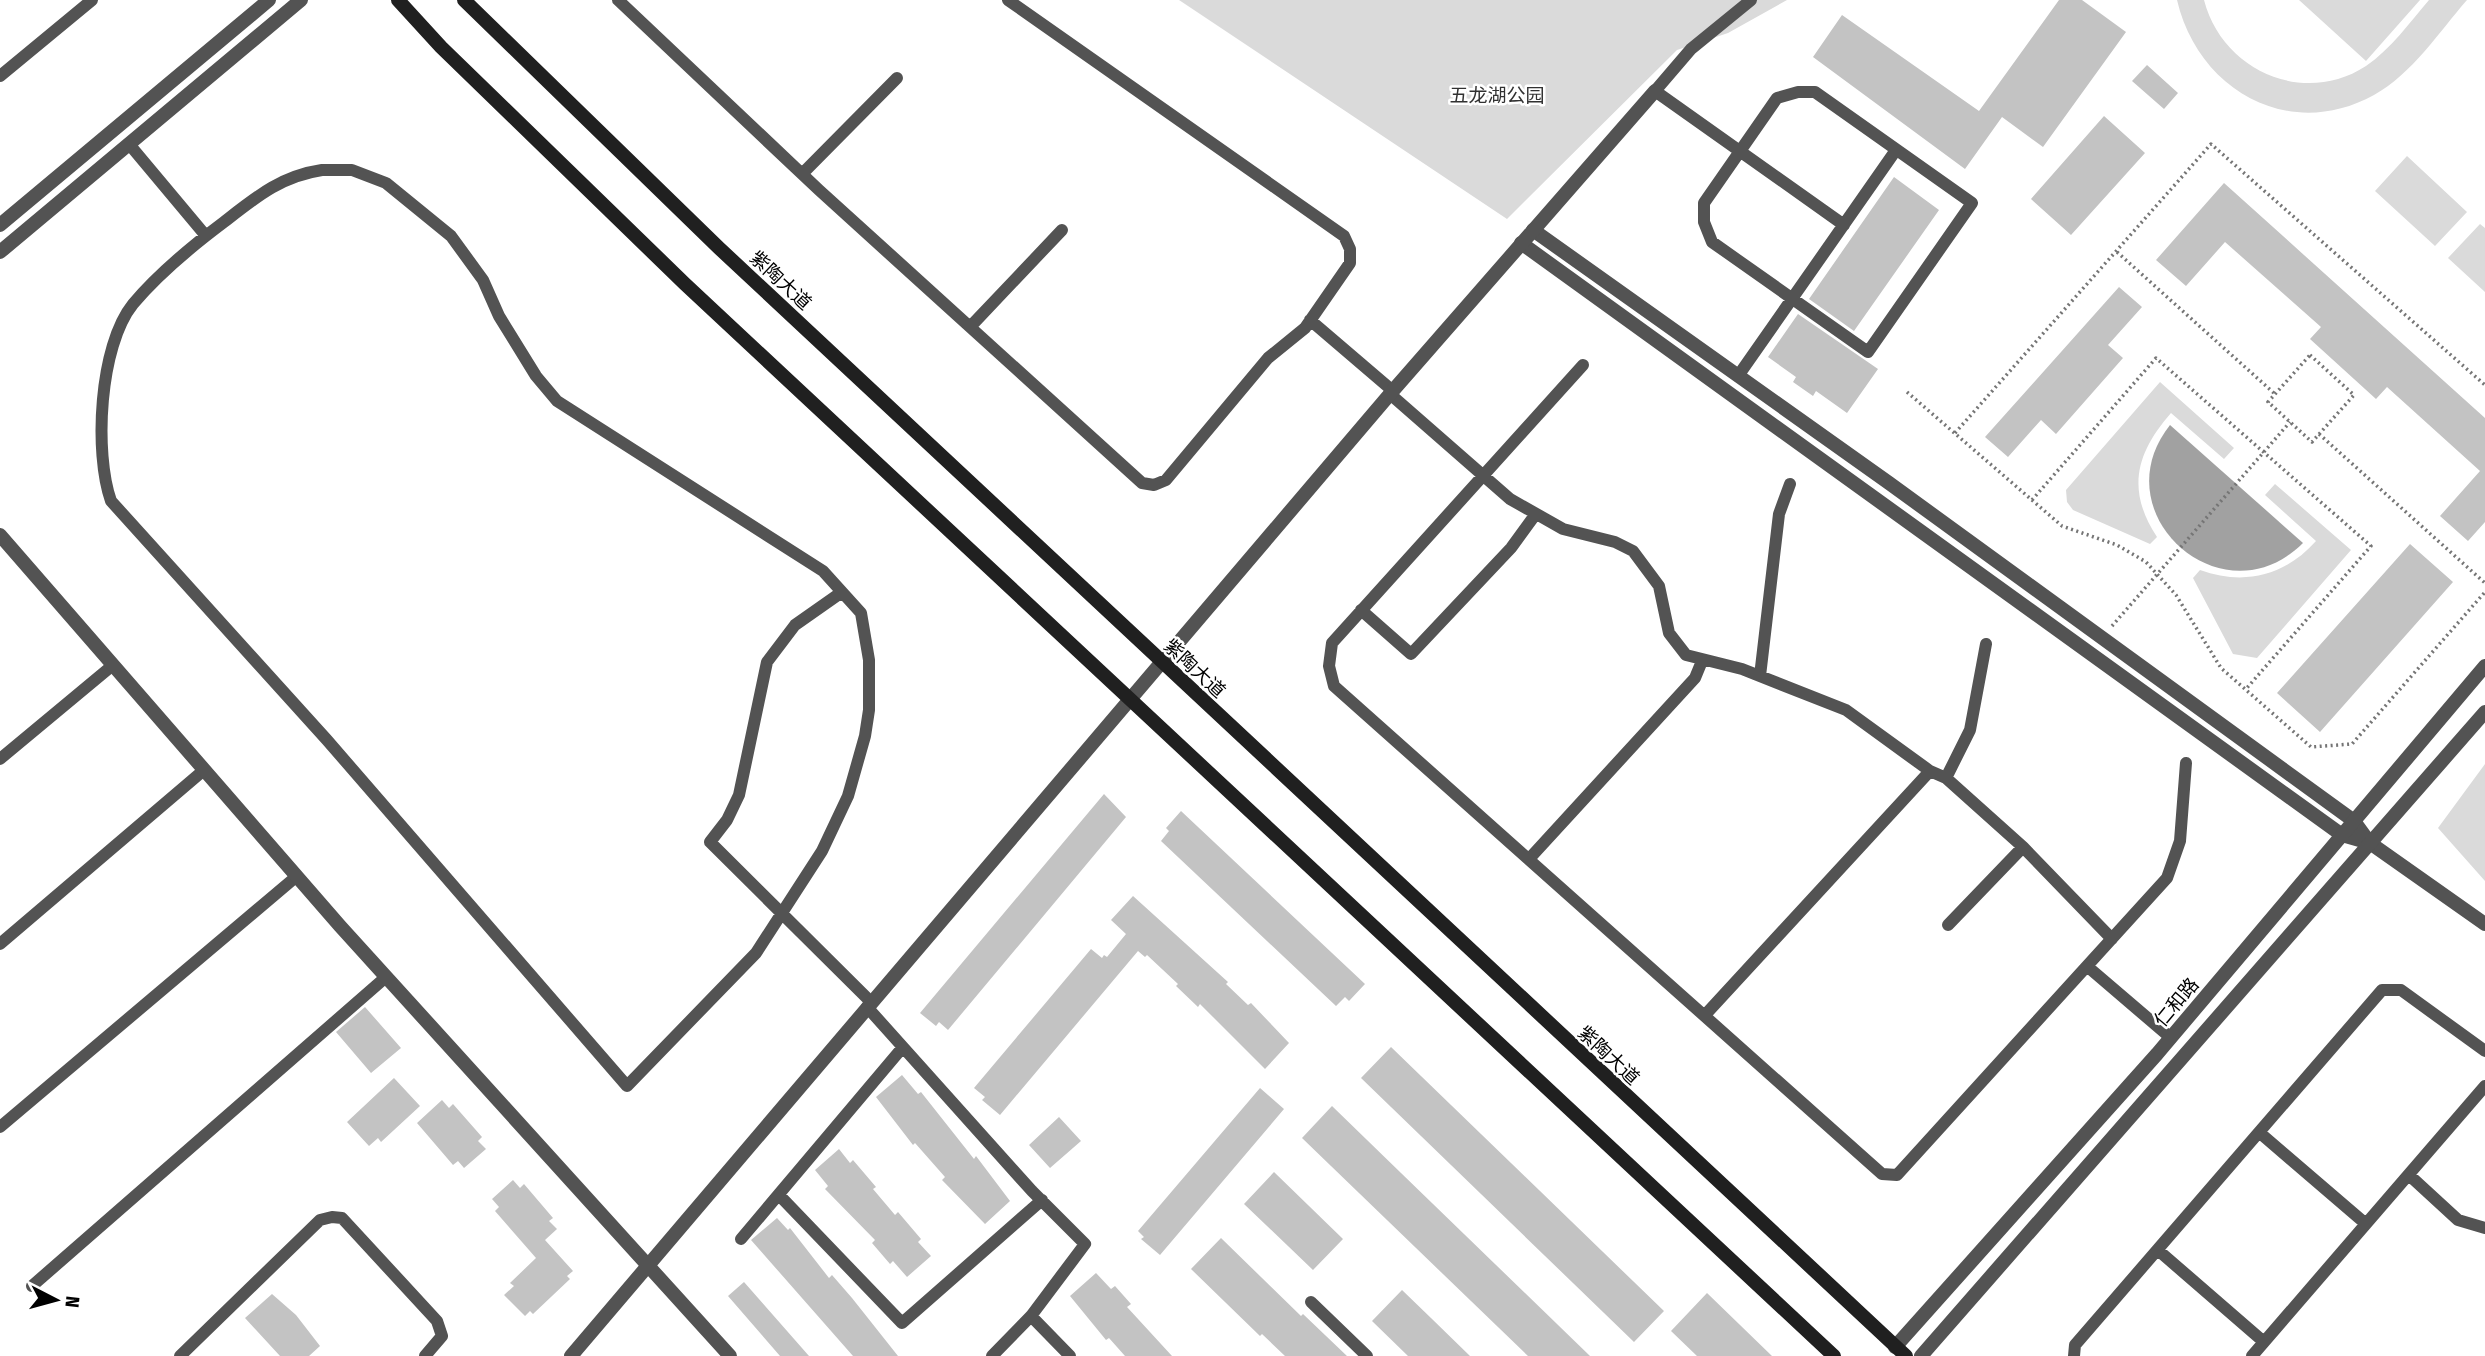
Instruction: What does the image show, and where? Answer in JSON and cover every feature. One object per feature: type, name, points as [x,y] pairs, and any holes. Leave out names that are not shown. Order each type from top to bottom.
[{"type":"main road","points":[[398,0],[441,47],[584,187],[1129,700],[1834,1356]]},
{"type":"main road","name":"紫陶大道","points":[[464,0],[719,248],[1896,1353]]},
{"type":"street","points":[[0,225],[269,0]]},
{"type":"street","points":[[0,251],[301,0]]},
{"type":"street","points":[[571,1356],[1392,393],[1655,91]]},
{"type":"street","points":[[1533,230],[2354,821],[2370,844]]},
{"type":"street","points":[[1521,243],[1879,498],[2342,835],[2370,844],[2485,924]]},
{"type":"street","points":[[0,535],[296,876],[730,1356]]},
{"type":"street","name":"仁和路","points":[[1896,1353],[2171,1038],[2485,666]]},
{"type":"street","points":[[1921,1356],[2485,712]]},
{"type":"lane","points":[[0,76],[92,0]]},
{"type":"lane","points":[[618,0],[802,174],[1142,483],[1154,485],[1166,480],[1268,358],[1310,320],[1350,263],[1350,249],[1344,236],[1008,0]]},
{"type":"lane","points":[[1751,0],[1691,49],[1655,91],[1844,225]]},
{"type":"lane","points":[[802,174],[897,78]]},
{"type":"lane","points":[[1815,92],[1896,150],[1972,203],[1868,352],[1712,242],[1707,232],[1703,203],[1777,97],[1815,92]]},
{"type":"lane","points":[[130,144],[205,236]]},
{"type":"lane","points":[[1738,376],[1896,150]]},
{"type":"lane","points":[[322,170],[352,170],[386,183],[452,236],[483,280],[499,316],[536,376],[557,401],[823,570],[842,592],[861,613],[870,683],[865,736],[851,786],[835,824],[756,953],[627,1086],[327,740],[111,501],[100,457],[104,388],[113,347],[131,306],[205,236],[272,185],[289,177],[322,170]]},
{"type":"lane","points":[[971,327],[1062,230]]},
{"type":"lane","points":[[1310,320],[1510,499],[1563,528],[1615,542],[1633,551],[1659,586],[1673,641],[1686,654],[1702,661],[1760,676],[1846,710],[1930,771],[1946,778],[2023,847],[2112,939]]},
{"type":"lane","points":[[1583,365],[1332,643],[1329,666],[1334,686],[1882,1174],[1897,1175],[2167,878],[2182,827],[2186,763]]},
{"type":"lane","points":[[1760,676],[1779,514],[1790,484]]},
{"type":"lane","points":[[1361,610],[1411,654],[1511,548],[1535,514]]},
{"type":"lane","points":[[842,592],[795,625],[767,662],[739,795],[727,820],[710,842],[869,1005],[903,1047],[1085,1244],[1031,1316],[992,1356]]},
{"type":"lane","points":[[1946,778],[1970,730],[1986,644]]},
{"type":"lane","points":[[1529,859],[1695,678],[1702,661]]},
{"type":"lane","points":[[0,758],[113,665]]},
{"type":"lane","points":[[0,944],[204,770]]},
{"type":"lane","points":[[1704,1015],[1930,771]]},
{"type":"lane","points":[[1948,925],[2023,847]]},
{"type":"lane","points":[[0,1128],[296,876]]},
{"type":"lane","points":[[2088,967],[2171,1038]]},
{"type":"lane","points":[[32,1286],[386,977]]},
{"type":"lane","points":[[2074,1356],[2075,1345],[2382,990],[2401,990],[2485,1051]]},
{"type":"lane","points":[[741,1239],[903,1047]]},
{"type":"lane","points":[[2252,1356],[2485,1086]]},
{"type":"lane","points":[[2260,1133],[2366,1224]]},
{"type":"lane","points":[[2409,1175],[2458,1220],[2485,1228]]},
{"type":"lane","points":[[779,1195],[902,1323],[1042,1200]]},
{"type":"lane","points":[[180,1356],[320,1220],[332,1217],[342,1218],[437,1321],[442,1336],[425,1356]]},
{"type":"lane","points":[[2159,1251],[2264,1342]]},
{"type":"lane","points":[[1311,1301],[1367,1356]]},
{"type":"lane","points":[[1031,1316],[1070,1356]]},
{"type":"path","points":[[1955,433],[2211,144],[2485,385]]},
{"type":"path","points":[[2117,252],[2275,394]]},
{"type":"path","points":[[2310,355],[2354,395],[2312,442],[2290,422],[2268,402],[2310,355]]},
{"type":"path","points":[[2032,500],[2156,358],[2371,546],[2246,689]]},
{"type":"path","points":[[1907,392],[2062,526],[2117,545],[2158,573],[2192,618],[2221,668],[2311,747],[2352,744],[2485,592]]},
{"type":"path","points":[[2102,638],[2290,422]]},
{"type":"path","points":[[2319,434],[2485,583]]},
{"type":"green space","name":"五龙湖公园","points":[[1179,0],[1787,0],[1728,33],[1677,50],[1507,219]]},
{"type":"green space","points":[[2177,0],[2204,0],[2214,25],[2228,46],[2268,75],[2292,82],[2317,83],[2342,78],[2366,66],[2392,43],[2429,0],[2467,0],[2413,64],[2388,86],[2342,108],[2310,113],[2280,109],[2252,99],[2226,82],[2205,59],[2188,32]]},
{"type":"green space","points":[[2299,0],[2420,0],[2366,61]]},
{"type":"green space","points":[[2407,156],[2467,212],[2435,246],[2375,191]]},
{"type":"green space","points":[[2480,224],[2485,228],[2485,292],[2448,258]]},
{"type":"green space","points":[[2160,382],[2234,448],[2224,459],[2171,413],[2150,443],[2139,472],[2141,503],[2157,537],[2150,544],[2073,510],[2067,502],[2066,490]]},
{"type":"green space","points":[[2275,484],[2351,550],[2257,658],[2233,654],[2193,578],[2200,570],[2232,577],[2263,575],[2291,563],[2316,541],[2265,495]]},
{"type":"green space","points":[[2485,764],[2485,881],[2438,828]]},
{"type":"shaded area","points":[[2170,425],[2303,543],[2271,565],[2238,571],[2207,564],[2180,547],[2160,522],[2150,492],[2152,459]]},
{"type":"building","points":[[2059,0],[2082,0],[2126,32],[2043,147],[2002,117],[1965,169],[1813,57],[1842,15],[1979,111]]},
{"type":"building","points":[[2147,65],[2178,93],[2164,109],[2132,81]]},
{"type":"building","points":[[2104,116],[2145,153],[2071,235],[2031,199]]},
{"type":"building","points":[[1894,177],[1939,210],[1854,331],[1809,299]]},
{"type":"building","points":[[2224,183],[2485,418],[2485,522],[2468,541],[2440,516],[2480,471],[2387,387],[2376,399],[2310,339],[2321,327],[2225,242],[2186,286],[2156,260]]},
{"type":"building","points":[[2119,287],[2142,307],[2108,345],[2123,358],[2056,434],[2041,420],[2008,457],[1985,437]]},
{"type":"building","points":[[1798,314],[1878,369],[1847,413],[1816,391],[1813,396],[1793,382],[1796,377],[1768,357]]},
{"type":"building","points":[[2410,544],[2453,582],[2320,732],[2277,693]]},
{"type":"building","points":[[1104,794],[1126,817],[948,1030],[939,1022],[936,1026],[920,1013]]},
{"type":"building","points":[[1181,811],[1365,984],[1349,1001],[1345,997],[1336,1006],[1161,841],[1169,831],[1166,828]]},
{"type":"building","points":[[1133,896],[1228,982],[1226,984],[1248,1005],[1251,1003],[1289,1043],[1265,1069],[1200,1004],[1198,1007],[1147,955],[1145,957],[1138,951],[1000,1115],[982,1100],[985,1097],[974,1088],[1091,949],[1102,958],[1104,955],[1107,957],[1126,934],[1111,920]]},
{"type":"building","points":[[365,1007],[401,1048],[371,1073],[336,1032]]},
{"type":"building","points":[[1391,1047],[1664,1311],[1634,1342],[1361,1078]]},
{"type":"building","points":[[902,1075],[918,1094],[921,1092],[974,1159],[976,1156],[1010,1201],[985,1224],[942,1180],[945,1177],[915,1143],[913,1145],[876,1097]]},
{"type":"building","points":[[394,1078],[420,1106],[381,1142],[378,1138],[369,1146],[347,1122]]},
{"type":"building","points":[[1260,1088],[1284,1109],[1160,1255],[1141,1239],[1144,1237],[1138,1231]]},
{"type":"building","points":[[442,1100],[449,1108],[453,1104],[482,1137],[478,1141],[486,1149],[464,1168],[458,1161],[453,1165],[417,1123]]},
{"type":"building","points":[[1332,1106],[1590,1356],[1528,1356],[1302,1138]]},
{"type":"building","points":[[1059,1117],[1081,1141],[1050,1168],[1029,1145]]},
{"type":"building","points":[[839,1149],[850,1163],[853,1160],[876,1187],[873,1189],[895,1215],[898,1212],[921,1239],[918,1242],[931,1256],[907,1277],[893,1261],[890,1264],[872,1243],[875,1240],[825,1189],[828,1186],[815,1170]]},
{"type":"building","points":[[1274,1172],[1343,1239],[1313,1270],[1244,1204]]},
{"type":"building","points":[[513,1180],[520,1188],[524,1184],[553,1218],[549,1221],[557,1229],[545,1240],[573,1271],[567,1276],[570,1279],[533,1314],[530,1311],[525,1316],[504,1295],[514,1286],[510,1283],[536,1258],[495,1211],[499,1207],[492,1199]]},
{"type":"building","points":[[777,1218],[788,1230],[790,1228],[829,1278],[832,1275],[898,1356],[853,1356],[751,1240]]},
{"type":"building","points":[[1221,1238],[1301,1316],[1303,1314],[1347,1356],[1285,1356],[1262,1334],[1260,1336],[1191,1269]]},
{"type":"building","points":[[1096,1273],[1111,1289],[1115,1286],[1131,1304],[1127,1307],[1172,1356],[1125,1356],[1109,1338],[1106,1340],[1070,1296]]},
{"type":"building","points":[[744,1282],[809,1356],[780,1356],[728,1296]]},
{"type":"building","points":[[1402,1290],[1470,1356],[1408,1356],[1372,1321]]},
{"type":"building","points":[[1707,1293],[1772,1356],[1697,1356],[1671,1331]]},
{"type":"building","points":[[272,1294],[296,1315],[320,1346],[309,1356],[280,1356],[245,1318]]}]
